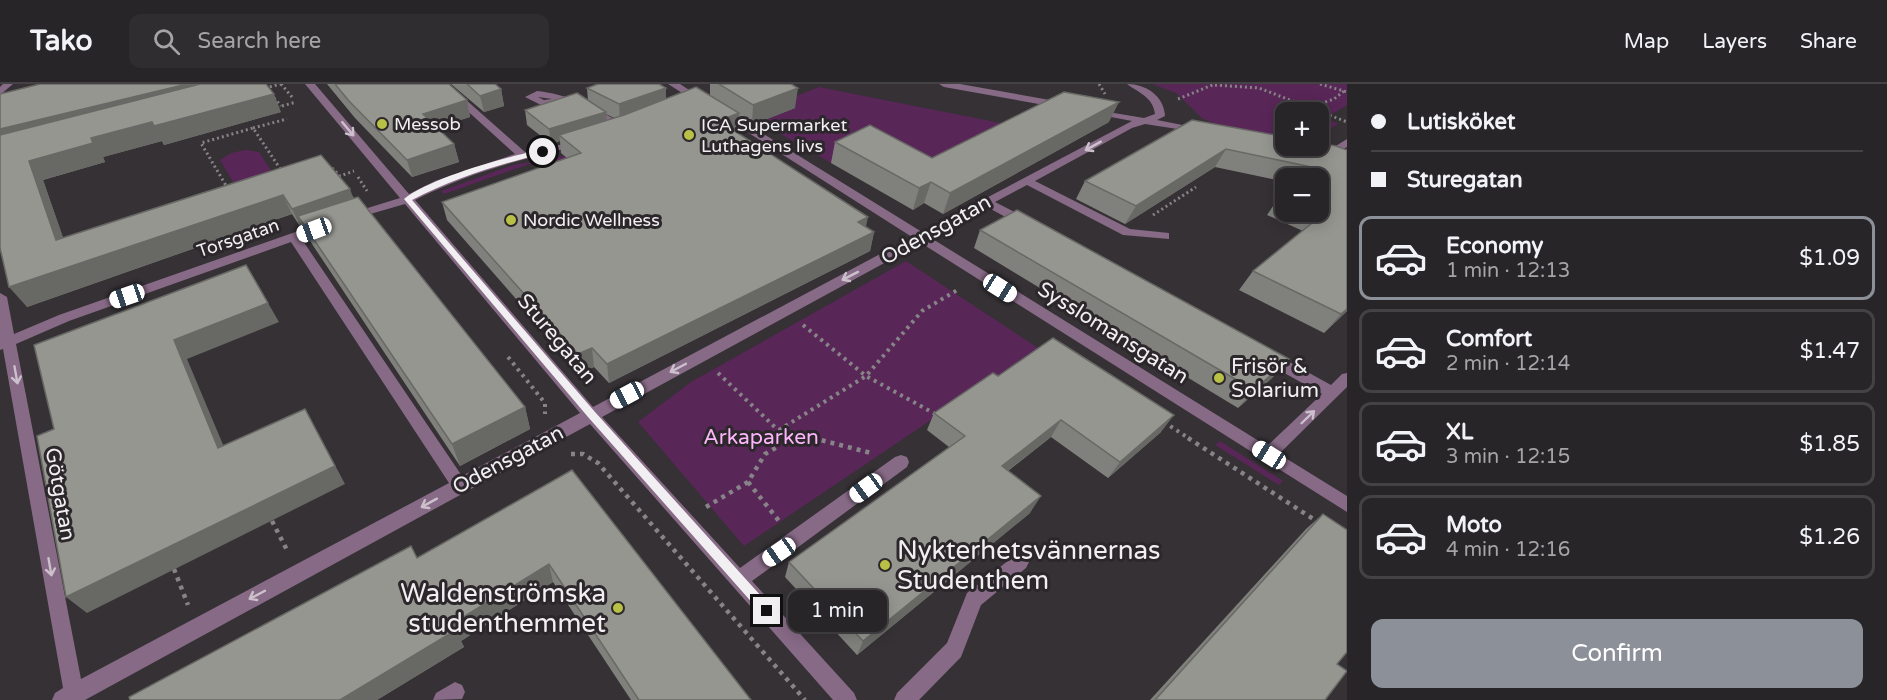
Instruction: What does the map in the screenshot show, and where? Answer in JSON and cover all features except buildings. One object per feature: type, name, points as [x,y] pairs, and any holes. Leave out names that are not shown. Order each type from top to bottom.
[{"type":"street","points":[[0,92],[8,84]]},
{"type":"street","name":"Sturegatan","points":[[310,84],[591,415],[847,700]]},
{"type":"street","name":"Sysslomansgatan","points":[[673,84],[689,99],[728,116],[1347,505]]},
{"type":"street","points":[[944,84],[1214,133]]},
{"type":"street","points":[[1132,84],[1138,86],[1158,104],[1160,116],[1145,121]]},
{"type":"street","points":[[447,88],[524,156]]},
{"type":"street","points":[[689,99],[711,90]]},
{"type":"street","name":"Torsgatan","points":[[5,343],[64,318],[372,209],[408,199],[439,183],[524,156],[563,147],[625,126],[577,100]]},
{"type":"street","name":"Odensgatan","points":[[71,698],[784,310],[1128,126],[1145,121]]},
{"type":"street","points":[[1347,142],[1322,153],[1347,158]]},
{"type":"street","points":[[1027,182],[1127,232],[1165,236]]},
{"type":"street","points":[[986,202],[1041,232]]},
{"type":"street","points":[[294,237],[460,486]]},
{"type":"street","name":"Götgatan","points":[[0,297],[5,343],[54,592],[71,698]]},
{"type":"street","points":[[1256,350],[1333,393]]},
{"type":"street","points":[[1269,455],[1347,378]]},
{"type":"street","points":[[739,580],[901,462]]},
{"type":"street","points":[[904,700],[954,650],[974,599],[1020,562]]},
{"type":"path","points":[[296,102],[280,107],[265,88],[281,84],[302,109]]},
{"type":"path","points":[[1158,104],[1215,84],[1259,88],[1297,102]]},
{"type":"path","points":[[1259,88],[1265,84]]},
{"type":"path","points":[[1320,84],[1346,92]]},
{"type":"path","points":[[1325,102],[1346,92]]},
{"type":"path","points":[[1329,114],[1347,122]]},
{"type":"path","points":[[232,195],[201,143],[287,119]]},
{"type":"path","points":[[253,128],[287,178]]},
{"type":"path","points":[[347,162],[368,192],[361,199],[372,209]]},
{"type":"path","points":[[329,166],[340,176],[354,171]]},
{"type":"path","points":[[1127,232],[1196,187]]},
{"type":"path","points":[[778,430],[866,376],[922,311],[959,289]]},
{"type":"path","points":[[784,310],[866,376],[943,418]]},
{"type":"path","points":[[502,350],[545,403],[545,420]]},
{"type":"path","points":[[700,356],[778,430],[901,462]]},
{"type":"path","points":[[1159,418],[1321,524]]},
{"type":"path","points":[[685,519],[748,482],[765,454],[779,446],[778,430]]},
{"type":"path","points":[[564,454],[583,454],[598,463],[805,700]]},
{"type":"path","points":[[272,521],[292,561]]},
{"type":"path","points":[[174,569],[192,615]]},
{"type":"green space","points":[[1152,84],[1347,84],[1347,105],[1329,116],[1329,102],[1275,102],[1275,137],[1203,119],[1176,93]]},
{"type":"green space","points":[[819,87],[1025,128],[926,179],[831,163],[760,122],[793,109],[781,102]]},
{"type":"green space","points":[[1329,120],[1338,124],[1329,130]]},
{"type":"green space","points":[[606,144],[545,166],[546,161],[538,161],[444,194],[441,191],[513,165],[564,156]]},
{"type":"green space","points":[[245,150],[259,152],[275,176],[258,186],[233,182],[220,160],[231,153]]},
{"type":"green space","name":"Arkaparken","points":[[906,261],[1038,348],[744,546],[638,422],[691,382]]},
{"type":"green space","points":[[1220,441],[1283,481],[1279,485],[1215,445]]},
{"type":"place","name":"Messob","points":[[382,124]]},
{"type":"place","name":"ICA Supermarket Luthagens livs","points":[[689,135]]},
{"type":"place","name":"Nordic Wellness","points":[[511,220]]},
{"type":"place","name":"Frisör & Solarium","points":[[1219,378]]},
{"type":"place","name":"Nykterhetsvännernas Studenthem","points":[[885,565]]},
{"type":"place","name":"Waldenströmska studenthemmet","points":[[618,608]]},
{"type":"route","points":[[543,152],[516,157],[439,183],[408,199],[591,415],[767,611]]}]
